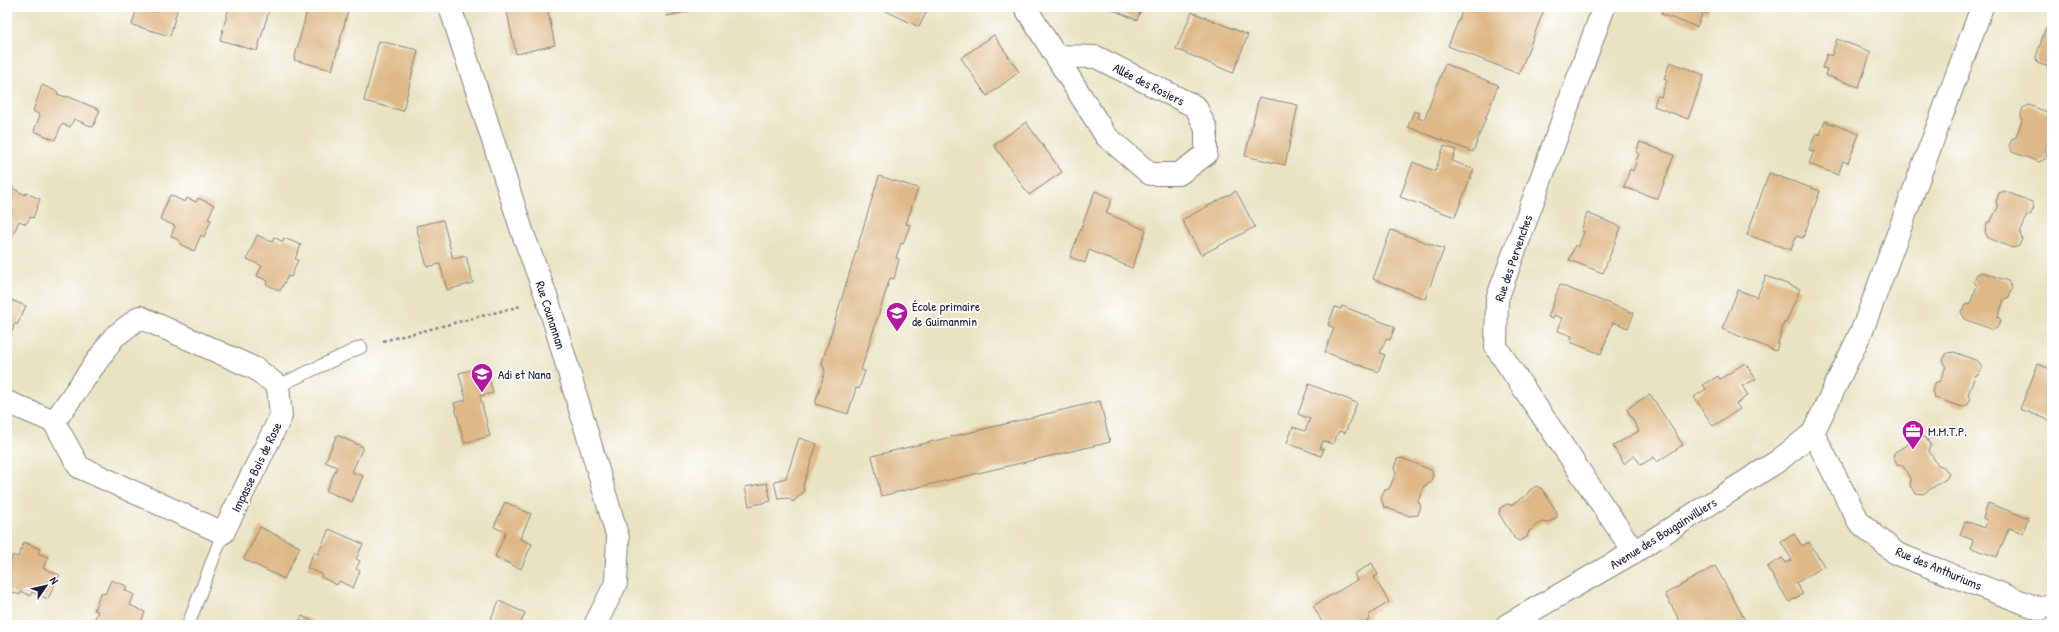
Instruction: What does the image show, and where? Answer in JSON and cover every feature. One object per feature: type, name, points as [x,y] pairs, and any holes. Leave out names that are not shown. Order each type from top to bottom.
[{"type":"street","name":"Rue Counannan","points":[[450,7],[522,234],[548,301],[618,538],[616,583],[595,625]]},
{"type":"street","name":"Allée des Rosiers","points":[[1025,7],[1106,136],[1150,174],[1179,174],[1206,154],[1206,128],[1196,107],[1096,57],[1056,56]]},
{"type":"street","name":"Rue des Pervenches","points":[[1604,7],[1497,299],[1496,346],[1634,552]]},
{"type":"street","points":[[1813,433],[1863,328],[1982,7]]},
{"type":"street","points":[[54,422],[114,337],[140,317],[256,369],[278,386]]},
{"type":"street","name":"Impasse Bois de Rose","points":[[223,533],[281,416],[278,386]]},
{"type":"street","points":[[7,402],[54,422],[80,467],[223,533]]},
{"type":"street","name":"Avenue des Bougainvilliers","points":[[1508,625],[1634,552],[1778,461],[1813,433]]},
{"type":"street","name":"Rue des Anthuriums","points":[[1813,433],[1859,522],[1897,554],[2040,609],[2052,604]]},
{"type":"lane","points":[[278,386],[361,347]]},
{"type":"lane","points":[[188,625],[223,533]]},
{"type":"path","points":[[361,347],[548,301]]},
{"type":"building","points":[[137,7],[178,7],[170,36],[132,25]]},
{"type":"building","points":[[229,7],[270,7],[257,51],[220,40]]},
{"type":"building","points":[[308,7],[334,7],[348,11],[332,70],[294,60]]},
{"type":"building","points":[[506,7],[547,7],[555,45],[516,54]]},
{"type":"building","points":[[627,7],[652,7],[652,8],[628,13]]},
{"type":"building","points":[[665,7],[702,7],[703,8],[667,16]]},
{"type":"building","points":[[878,7],[929,7],[919,27]]},
{"type":"building","points":[[1106,7],[1142,7],[1137,20]]},
{"type":"building","points":[[1464,7],[1545,7],[1519,74],[1448,46]]},
{"type":"building","points":[[1663,7],[1710,7],[1707,14],[1703,12],[1697,27],[1661,14]]},
{"type":"building","points":[[1192,12],[1248,35],[1233,73],[1176,49]]},
{"type":"building","points":[[2049,27],[2052,28],[2052,69],[2050,66],[2037,63],[2036,57],[2045,30]]},
{"type":"building","points":[[994,35],[1019,72],[987,96],[961,58]]},
{"type":"building","points":[[1837,39],[1871,52],[1859,87],[1825,75],[1827,69],[1822,68],[1827,54],[1831,56]]},
{"type":"building","points":[[379,41],[418,50],[403,111],[364,101]]},
{"type":"building","points":[[1670,62],[1704,75],[1688,119],[1654,106],[1657,96],[1661,97],[1667,80],[1664,79]]},
{"type":"building","points":[[1445,64],[1498,85],[1473,152],[1408,127],[1414,111],[1420,113],[1418,118],[1424,120]]},
{"type":"building","points":[[42,85],[58,92],[57,94],[67,96],[100,110],[93,127],[74,119],[70,127],[62,124],[55,140],[34,131],[40,115],[33,111]]},
{"type":"building","points":[[1259,97],[1298,105],[1285,165],[1245,156]]},
{"type":"building","points":[[2029,105],[2052,114],[2052,131],[2045,149],[2047,153],[2045,159],[2039,162],[2012,152],[2009,146],[2012,139],[2016,137],[2022,120],[2021,115],[2023,108]]},
{"type":"building","points":[[1825,121],[1859,134],[1848,163],[1843,161],[1838,175],[1809,164],[1814,151],[1809,150],[1816,133],[1820,135]]},
{"type":"building","points":[[1026,122],[1062,172],[1029,195],[994,145]]},
{"type":"building","points":[[1640,142],[1674,155],[1658,199],[1624,187],[1630,169],[1633,171],[1639,153],[1636,152]]},
{"type":"building","points":[[1444,146],[1456,150],[1452,161],[1474,169],[1455,217],[1400,197],[1413,162],[1435,171]]},
{"type":"building","points":[[1769,173],[1820,191],[1803,238],[1796,236],[1791,250],[1747,235]]},
{"type":"building","points":[[879,176],[918,188],[906,224],[910,225],[903,244],[901,243],[896,258],[899,259],[894,279],[890,278],[861,370],[865,371],[859,389],[856,388],[848,414],[815,404],[825,371],[822,363]]},
{"type":"building","points":[[7,185],[25,195],[26,193],[40,199],[33,218],[30,217],[26,224],[19,221],[12,237],[7,235]]},
{"type":"building","points":[[1095,191],[1112,199],[1106,213],[1146,230],[1132,268],[1089,250],[1085,263],[1070,257]]},
{"type":"building","points":[[1236,191],[1255,227],[1201,255],[1182,220]]},
{"type":"building","points":[[2004,191],[2032,202],[2034,207],[2031,214],[2026,217],[2020,233],[2022,239],[2019,246],[2013,248],[1988,238],[1985,232],[1987,223],[1991,221],[1998,207],[1996,202],[1999,193]]},
{"type":"building","points":[[170,195],[185,202],[187,198],[196,202],[198,198],[214,205],[208,219],[211,220],[204,237],[201,235],[194,251],[180,244],[180,241],[171,236],[175,226],[160,219]]},
{"type":"building","points":[[1587,213],[1621,227],[1603,273],[1569,260],[1575,245],[1578,247],[1584,232],[1581,231]]},
{"type":"building","points":[[443,220],[453,259],[466,256],[473,283],[447,290],[440,264],[427,267],[416,226]]},
{"type":"building","points":[[1391,230],[1444,249],[1425,299],[1373,279]]},
{"type":"building","points":[[257,235],[272,242],[274,237],[283,242],[284,238],[301,245],[295,259],[298,260],[291,277],[288,276],[280,291],[266,284],[268,281],[257,276],[262,266],[247,259]]},
{"type":"building","points":[[1982,272],[2008,281],[2012,288],[2009,297],[2004,299],[1998,317],[2001,320],[1997,328],[1993,330],[1965,319],[1961,312],[1965,305],[1970,303],[1977,286],[1974,282],[1977,274]]},
{"type":"building","points":[[1766,276],[1800,289],[1786,323],[1784,322],[1776,351],[1722,329],[1738,290],[1757,297]]},
{"type":"building","points":[[1560,285],[1634,313],[1628,328],[1613,322],[1601,354],[1570,342],[1572,336],[1558,331],[1562,318],[1554,315],[1553,319],[1548,317]]},
{"type":"building","points":[[11,300],[26,306],[17,325],[15,323],[12,331],[7,329],[7,301],[10,302]]},
{"type":"building","points":[[1342,306],[1395,327],[1390,340],[1386,339],[1380,353],[1385,355],[1378,372],[1325,352],[1334,328],[1328,325],[1335,307],[1341,309]]},
{"type":"building","points":[[1954,352],[1978,361],[1982,368],[1979,374],[1975,376],[1968,395],[1971,398],[1968,405],[1962,407],[1935,398],[1932,391],[1935,383],[1940,381],[1946,366],[1943,360],[1947,353]]},
{"type":"building","points":[[1745,363],[1756,379],[1742,386],[1748,395],[1736,404],[1740,409],[1713,426],[1694,397],[1706,389],[1703,385],[1718,376],[1720,379]]},
{"type":"building","points":[[2038,364],[2052,370],[2052,421],[2020,409]]},
{"type":"building","points":[[486,366],[493,393],[480,396],[490,436],[464,443],[454,403],[466,400],[459,373]]},
{"type":"building","points":[[1309,384],[1357,403],[1345,433],[1339,431],[1333,444],[1323,441],[1320,448],[1324,449],[1321,456],[1287,443],[1293,427],[1305,431],[1310,419],[1298,414]]},
{"type":"building","points":[[1650,394],[1683,445],[1657,462],[1654,457],[1641,465],[1634,455],[1624,464],[1613,446],[1639,431],[1627,409]]},
{"type":"building","points":[[1100,401],[1110,442],[881,496],[872,456]]},
{"type":"building","points":[[337,435],[363,447],[352,472],[363,476],[352,502],[326,491],[337,467],[325,462]]},
{"type":"building","points":[[1920,436],[1926,438],[1931,446],[1929,451],[1938,465],[1944,467],[1949,474],[1946,479],[1923,494],[1916,493],[1910,486],[1911,480],[1903,466],[1897,465],[1893,457],[1894,453]]},
{"type":"building","points":[[799,438],[817,444],[803,485],[804,492],[793,502],[788,498],[778,499],[774,481],[786,478]]},
{"type":"building","points":[[1402,458],[1431,470],[1433,475],[1430,483],[1424,486],[1418,501],[1421,506],[1418,515],[1410,516],[1384,507],[1381,498],[1385,490],[1389,489],[1396,473],[1394,468],[1397,459]]},
{"type":"building","points":[[767,483],[771,501],[749,506],[745,487]]},
{"type":"building","points":[[1536,486],[1542,489],[1557,512],[1557,517],[1548,523],[1542,522],[1529,531],[1527,537],[1520,541],[1515,539],[1499,514],[1500,508],[1507,504],[1511,505],[1527,495],[1529,491]]},
{"type":"building","points":[[505,502],[531,514],[520,539],[532,544],[521,569],[495,557],[506,532],[494,527]]},
{"type":"building","points":[[1988,503],[2028,518],[2023,533],[2009,528],[1997,557],[1971,548],[1973,540],[1960,535],[1965,521],[1985,528],[1987,520],[1983,518]]},
{"type":"building","points":[[260,527],[300,547],[284,579],[244,559]]},
{"type":"building","points":[[329,529],[363,544],[356,559],[360,561],[356,569],[360,571],[353,588],[339,581],[337,585],[321,577],[322,574],[307,568],[314,552],[318,554]]},
{"type":"building","points":[[1794,534],[1802,546],[1809,542],[1824,566],[1796,583],[1803,594],[1789,602],[1767,567],[1782,558],[1785,563],[1792,560],[1781,542]]},
{"type":"building","points":[[24,542],[40,549],[38,553],[48,557],[43,568],[59,575],[48,599],[32,592],[30,596],[21,591],[20,595],[7,590],[7,581],[10,574],[7,570],[13,555],[18,557]]},
{"type":"building","points":[[1372,563],[1378,575],[1374,577],[1389,602],[1370,614],[1368,621],[1361,625],[1324,625],[1313,606],[1357,580],[1354,574]]},
{"type":"building","points":[[1715,566],[1748,625],[1682,625],[1665,594]]},
{"type":"building","points":[[111,580],[127,586],[125,590],[134,595],[130,605],[145,612],[140,625],[92,625],[98,611],[94,610],[101,593],[105,594]]},
{"type":"building","points":[[499,601],[525,613],[520,625],[488,625]]},
{"type":"building","points":[[302,616],[321,625],[298,625]]},
{"type":"place","name":"École primaire de Guimanmin","points":[[897,332]]},
{"type":"place","name":"Adi et Nana","points":[[482,394]]},
{"type":"place","name":"M.M.T.P.","points":[[1913,450]]}]
